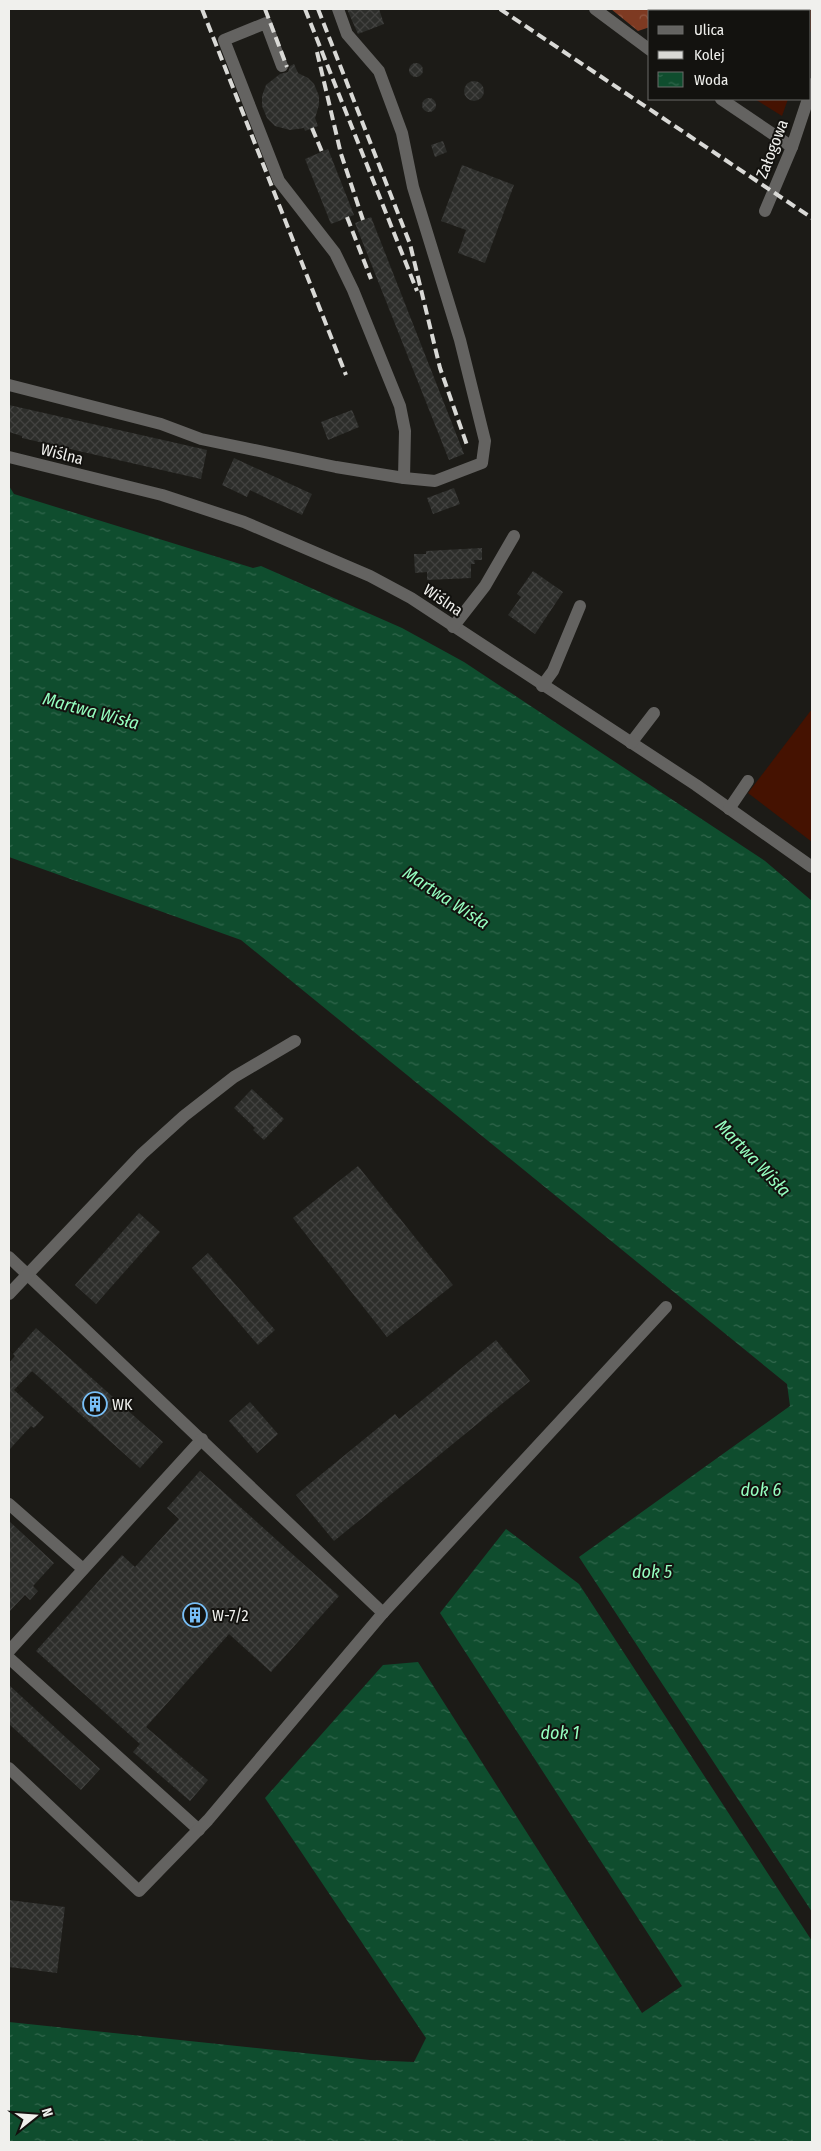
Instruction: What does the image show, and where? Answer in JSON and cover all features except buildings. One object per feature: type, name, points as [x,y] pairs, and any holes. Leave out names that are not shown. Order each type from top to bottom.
[{"type":"street","points":[[9,385],[161,424],[201,439],[336,467],[404,478],[434,480],[482,464],[485,441],[460,340],[414,187],[402,133],[379,71],[347,34],[338,9]]},
{"type":"street","points":[[595,9],[648,49]]},
{"type":"street","points":[[282,66],[266,23],[224,40],[279,181],[335,253],[353,290],[400,406],[405,431],[404,478]]},
{"type":"street","points":[[722,100],[792,147]]},
{"type":"street","name":"Załogowa","points":[[765,211],[792,147],[808,100]]},
{"type":"street","name":"Wiślna","points":[[9,457],[162,495],[244,522],[370,576],[411,598],[454,626],[729,809],[812,867]]},
{"type":"street","points":[[454,626],[485,586],[514,536]]},
{"type":"street","points":[[542,686],[553,671],[580,606]]},
{"type":"street","points":[[630,743],[654,713]]},
{"type":"street","points":[[729,809],[748,781]]},
{"type":"street","points":[[9,1294],[26,1273],[142,1154],[184,1116],[234,1077],[295,1041]]},
{"type":"street","points":[[9,1257],[202,1439],[382,1613]]},
{"type":"street","points":[[9,1768],[139,1891],[199,1830],[382,1613],[666,1307]]},
{"type":"street","points":[[9,1651],[202,1439]]},
{"type":"street","points":[[9,1504],[83,1569]]},
{"type":"street","points":[[9,1658],[199,1830]]},
{"type":"shaded area","points":[[812,9],[812,26],[811,30],[811,10],[700,10]]},
{"type":"shaded area","points":[[757,100],[788,100],[782,116]]},
{"type":"shaded area","points":[[812,709],[812,842],[748,793]]},
{"type":"green space","points":[[611,9],[704,9],[648,10],[648,28],[638,31]]},
{"type":"water","points":[[9,486],[14,494],[253,568],[261,566],[402,628],[464,662],[765,861],[812,901],[812,1912],[579,1557],[790,1406],[787,1384],[241,940],[9,857]]},
{"type":"water","name":"dok 1","points":[[506,1529],[579,1584],[812,1941],[812,2142],[9,2142],[9,2022],[370,2060],[414,2062],[426,2038],[265,1798],[383,1665],[418,1662],[642,2013],[682,1986],[440,1613]]},
{"type":"railway","points":[[202,9],[346,375]]},
{"type":"railway","points":[[265,9],[287,67]]},
{"type":"railway","points":[[305,9],[417,291]]},
{"type":"railway","points":[[318,9],[410,244],[440,368],[468,448]]},
{"type":"railway","points":[[500,9],[812,218]]},
{"type":"railway","points":[[317,52],[341,154],[363,220]]},
{"type":"railway","points":[[312,128],[322,152]]},
{"type":"railway","points":[[347,217],[371,279]]},
{"type":"place","name":"WK","points":[[95,1404]]},
{"type":"place","name":"W-7/2","points":[[195,1615]]},
{"type":"water label","name":"Martwa Wisła","points":[[91,711]]},
{"type":"water label","name":"Martwa Wisła","points":[[446,898]]},
{"type":"water label","name":"Martwa Wisła","points":[[753,1158]]},
{"type":"water label","name":"dok 6","points":[[761,1490]]},
{"type":"water label","name":"dok 5","points":[[652,1572]]}]
